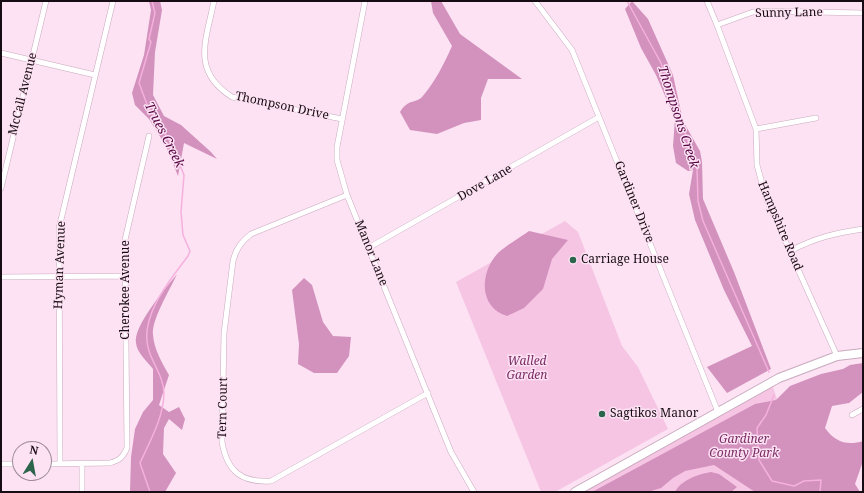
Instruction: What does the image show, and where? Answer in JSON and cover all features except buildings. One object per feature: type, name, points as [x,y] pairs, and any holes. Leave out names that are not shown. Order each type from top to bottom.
[{"type":"main road","points":[[575,492],[779,378],[837,356],[863,353]]},
{"type":"street","name":"McCall Avenue","points":[[1,188],[46,1]]},
{"type":"street","name":"Hyman Avenue","points":[[60,463],[58,233],[60,219],[113,1]]},
{"type":"street","name":"Thompson Drive","points":[[214,1],[204,52],[207,69],[219,88],[232,97],[342,119]]},
{"type":"street","name":"Manor Lane","points":[[365,1],[337,147],[337,160],[347,195],[370,247],[451,452],[474,492]]},
{"type":"street","name":"Gardiner Drive","points":[[534,1],[572,50],[718,412]]},
{"type":"street","name":"Hampshire Road","points":[[707,1],[756,129],[757,165],[760,180],[837,356]]},
{"type":"street","name":"Sunny Lane","points":[[717,24],[753,12],[766,11],[863,13]]},
{"type":"street","points":[[1,53],[95,75]]},
{"type":"street","name":"Dove Lane","points":[[370,247],[599,117]]},
{"type":"street","points":[[756,129],[816,118]]},
{"type":"street","name":"Cherokee Avenue","points":[[82,463],[110,463],[119,460],[124,456],[127,448],[126,240],[127,228],[149,136]]},
{"type":"street","name":"Tern Court","points":[[347,195],[251,234],[242,241],[236,251],[233,261],[224,333],[222,442],[225,458],[231,468],[241,475],[260,481],[271,480],[428,393]]},
{"type":"street","points":[[790,251],[810,241],[834,233],[863,229]]},
{"type":"street","points":[[1,277],[126,276]]},
{"type":"street","points":[[852,415],[863,409]]},
{"type":"street","points":[[52,464],[82,463],[82,492]]},
{"type":"street","points":[[1,464],[12,464]]},
{"type":"green space","points":[[149,1],[160,1],[162,10],[155,52],[153,95],[164,116],[181,125],[217,159],[184,143],[178,176],[166,146],[149,119],[135,105],[132,93],[144,55],[151,10]]},
{"type":"green space","points":[[431,1],[441,1],[460,34],[522,79],[488,79],[481,98],[481,120],[464,123],[437,134],[410,130],[400,112],[406,105],[422,97],[427,91],[439,73],[452,46],[433,13]]},
{"type":"green space","points":[[632,1],[648,19],[673,75],[683,121],[700,151],[702,162],[703,199],[734,272],[771,369],[727,393],[707,367],[752,346],[724,290],[695,220],[689,194],[693,170],[688,171],[676,163],[673,146],[675,119],[656,75],[641,48],[625,9]]},
{"type":"green space","name":"Sagtikos Manor","points":[[565,221],[578,232],[622,346],[638,367],[668,429],[555,492],[541,492],[456,282]]},
{"type":"green space","points":[[529,231],[568,240],[552,259],[543,289],[524,308],[507,316],[491,305],[487,297],[485,279],[492,261],[498,253]]},
{"type":"green space","points":[[177,274],[158,313],[153,329],[157,351],[169,375],[159,405],[169,412],[179,407],[185,419],[182,430],[169,419],[164,428],[163,454],[176,473],[165,492],[130,492],[131,457],[135,429],[143,412],[153,400],[153,369],[138,350],[136,336],[151,307]]},
{"type":"green space","points":[[304,278],[312,285],[323,322],[333,336],[351,337],[349,356],[337,373],[314,373],[298,364],[299,344],[292,290]]},
{"type":"green space","points":[[863,363],[863,392],[849,403],[832,406],[825,428],[833,437],[842,442],[852,443],[863,441],[863,461],[855,484],[860,492],[755,492],[714,465],[685,471],[673,478],[661,488],[648,492],[592,492],[755,404],[776,400],[790,386],[821,374],[843,369],[850,365]]},
{"type":"green space","name":"Gardiner County Park","points":[[771,381],[784,420],[818,492],[575,492]]},
{"type":"green space","points":[[711,472],[719,474],[737,487],[731,492],[675,492],[681,484],[686,481],[701,474]]},
{"type":"waterway","name":"Trues Creek","points":[[150,492],[140,463],[159,421],[163,403],[164,388],[161,377],[149,351],[147,338],[148,326],[151,313],[157,300],[190,251],[183,235],[181,212],[184,175],[171,143],[148,107],[139,83],[151,42],[149,39],[155,13],[152,1]]},
{"type":"waterway","name":"Thompsons Creek","points":[[627,1],[661,63],[697,168],[698,201],[703,221],[769,372]]},
{"type":"waterway","name":"Thompsons Creek","points":[[774,395],[766,415],[757,428],[759,460],[772,481],[794,486],[804,481],[821,480],[820,492]]},
{"type":"place","name":"Carriage House","points":[[573,260]]},
{"type":"place","name":"Sagtikos Manor","points":[[602,414]]},
{"type":"park label","name":"Walled Garden","points":[[527,369]]}]
